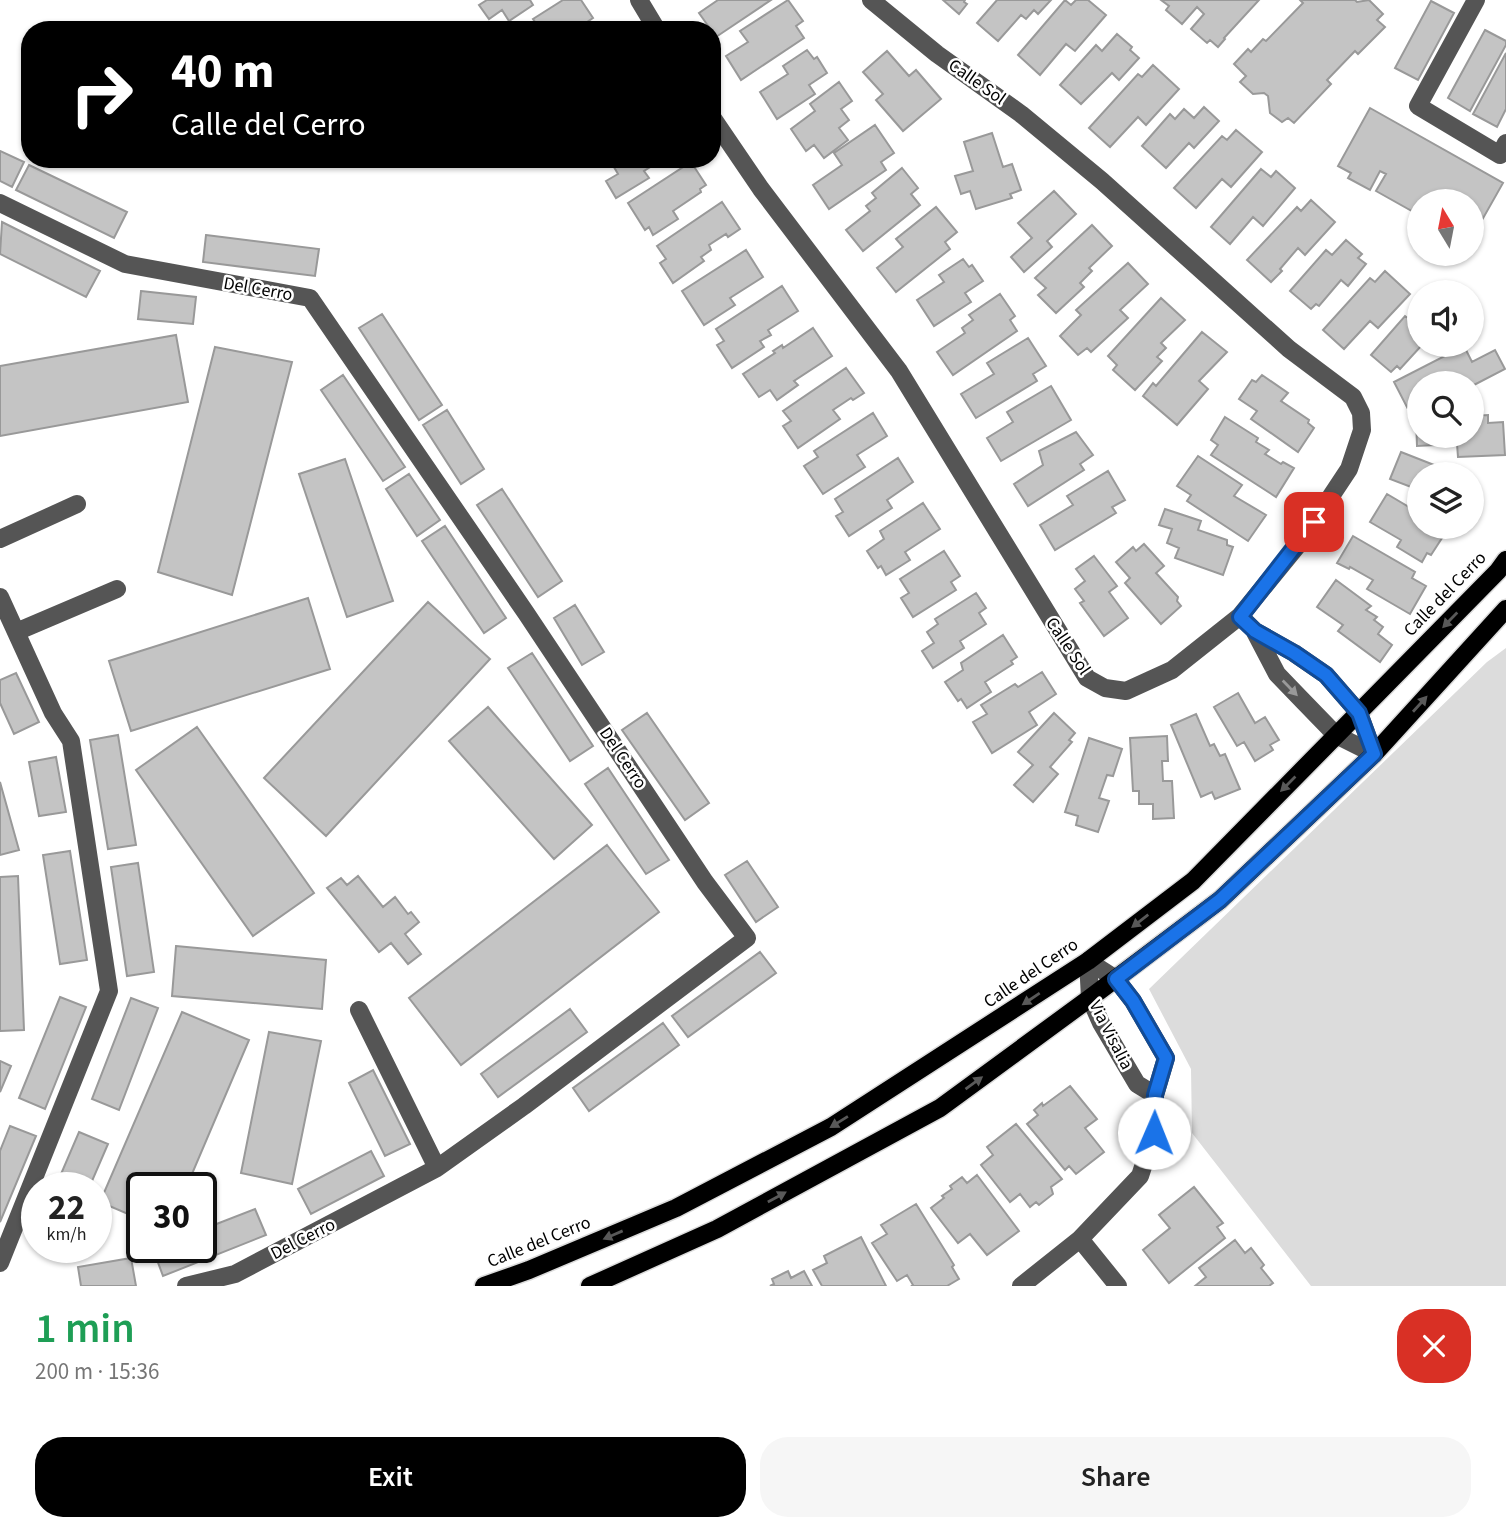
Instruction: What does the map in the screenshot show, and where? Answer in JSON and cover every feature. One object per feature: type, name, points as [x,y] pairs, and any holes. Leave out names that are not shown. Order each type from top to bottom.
[{"type":"main road","name":"Calle del Cerro","points":[[484,1286],[529,1270],[676,1208],[831,1127],[1088,961],[1193,881],[1503,569]]},
{"type":"main road","points":[[590,1286],[717,1229],[940,1108],[1116,979],[1220,900],[1374,754],[1506,609]]},
{"type":"street","points":[[639,0],[652,21]]},
{"type":"street","name":"Calle Sol","points":[[721,130],[761,189],[899,371],[1087,678],[1105,688],[1126,691],[1172,670],[1240,617],[1302,540],[1349,469],[1362,430],[1361,413],[1353,397],[1289,349],[1102,181],[1021,114],[937,54],[871,0]]},
{"type":"street","points":[[1476,0],[1418,106],[1500,155],[1506,143]]},
{"type":"street","name":"Del Cerro","points":[[0,203],[125,264],[310,298],[526,613],[705,882],[747,938],[438,1168],[235,1274],[186,1286]]},
{"type":"street","points":[[0,539],[77,504]]},
{"type":"street","points":[[16,632],[117,589]]},
{"type":"street","points":[[0,597],[53,713],[71,741],[109,990],[0,1263]]},
{"type":"street","points":[[1240,617],[1255,631],[1326,675],[1359,713],[1374,754]]},
{"type":"street","points":[[1255,631],[1277,674],[1336,735],[1374,754]]},
{"type":"street","name":"Via Visalia","points":[[1021,1286],[1080,1239],[1140,1176],[1154,1133],[1155,1095],[1166,1058],[1133,1001],[1116,979],[1088,961]]},
{"type":"street","name":"Via Visalia","points":[[1088,961],[1090,998],[1101,1023],[1137,1084],[1155,1095]]},
{"type":"street","points":[[359,1010],[438,1168]]},
{"type":"street","points":[[1080,1239],[1118,1286]]},
{"type":"shaded area","points":[[1506,648],[1506,1286],[1311,1286],[1192,1133],[1191,1069],[1149,989],[1487,662]]},
{"type":"building","points":[[487,0],[530,0],[533,5],[509,21],[502,10],[489,19],[479,5]]},
{"type":"building","points":[[563,0],[581,0],[593,18],[588,21],[533,19]]},
{"type":"building","points":[[718,0],[771,0],[721,34],[721,21],[705,21],[699,13]]},
{"type":"building","points":[[788,0],[803,21],[796,26],[804,38],[741,80],[726,56],[748,42],[740,31]]},
{"type":"building","points":[[943,0],[965,0],[967,4],[959,14]]},
{"type":"building","points":[[997,0],[1051,0],[1038,14],[1034,10],[1026,19],[1021,15],[998,41],[977,23]]},
{"type":"building","points":[[1065,0],[1071,5],[1076,0],[1088,0],[1106,15],[1075,51],[1066,44],[1040,75],[1018,55]]},
{"type":"building","points":[[1161,0],[1259,0],[1218,47],[1210,40],[1207,43],[1191,29],[1204,14],[1197,7],[1182,24],[1166,10],[1169,6]]},
{"type":"building","points":[[1300,0],[1369,0],[1383,14],[1377,20],[1385,27],[1358,54],[1355,51],[1327,80],[1331,84],[1294,123],[1288,118],[1282,122],[1270,113],[1268,96],[1264,93],[1253,94],[1240,82],[1246,76],[1234,64],[1248,49],[1251,52],[1263,39],[1266,41],[1303,3]]},
{"type":"building","points":[[1431,1],[1454,13],[1418,80],[1395,68]]},
{"type":"building","points":[[1485,30],[1506,41],[1506,45],[1470,111],[1448,98]]},
{"type":"building","points":[[1117,34],[1132,47],[1130,50],[1139,58],[1119,80],[1112,73],[1081,104],[1060,85],[1096,45],[1102,51]]},
{"type":"building","points":[[807,50],[814,59],[817,57],[827,73],[809,85],[815,94],[777,119],[760,92],[788,74],[783,66]]},
{"type":"building","points":[[887,51],[909,76],[916,70],[941,99],[903,131],[876,100],[883,94],[863,72]]},
{"type":"building","points":[[1506,53],[1506,109],[1497,127],[1473,114]]},
{"type":"building","points":[[1153,65],[1179,89],[1146,125],[1138,117],[1110,147],[1089,128],[1138,74],[1142,77]]},
{"type":"building","points":[[839,82],[852,101],[841,109],[849,120],[839,128],[848,140],[824,158],[814,145],[806,151],[791,129],[815,111],[810,104]]},
{"type":"building","points":[[1204,107],[1219,121],[1194,148],[1189,143],[1166,168],[1142,146],[1170,114],[1175,119],[1184,109],[1194,118]]},
{"type":"building","points":[[1370,108],[1503,183],[1484,217],[1484,189],[1407,189],[1407,208],[1376,191],[1386,174],[1380,171],[1370,190],[1348,178],[1351,173],[1338,166]]},
{"type":"building","points":[[875,125],[894,153],[881,162],[886,170],[829,209],[813,185],[842,165],[834,153]]},
{"type":"building","points":[[1236,130],[1262,152],[1231,187],[1222,179],[1196,208],[1174,188],[1222,136],[1227,140]]},
{"type":"building","points":[[992,133],[1003,167],[1012,164],[1021,190],[1010,194],[1012,198],[976,209],[970,191],[961,194],[955,176],[973,171],[964,142]]},
{"type":"building","points":[[0,151],[21,161],[21,168],[12,187],[0,181]]},
{"type":"building","points":[[27,168],[35,168],[127,212],[114,238],[16,190]]},
{"type":"building","points":[[614,168],[649,168],[644,171],[649,178],[616,198],[606,181],[618,174]]},
{"type":"building","points":[[682,168],[695,168],[706,185],[700,189],[701,192],[673,211],[678,219],[653,235],[649,227],[645,230],[628,203]]},
{"type":"building","points":[[902,168],[918,188],[911,194],[920,205],[863,251],[846,230],[870,211],[866,206],[876,198],[872,193]]},
{"type":"building","points":[[1261,169],[1271,177],[1276,171],[1295,188],[1263,226],[1253,217],[1230,244],[1211,227]]},
{"type":"building","points":[[1054,191],[1076,214],[1047,241],[1052,247],[1024,272],[1011,257],[1032,238],[1018,223]]},
{"type":"building","points":[[1311,200],[1335,222],[1305,255],[1298,248],[1271,282],[1247,260],[1297,207],[1301,211]]},
{"type":"building","points":[[722,202],[740,229],[709,245],[711,250],[701,257],[704,261],[673,283],[660,263],[666,259],[657,246]]},
{"type":"building","points":[[936,207],[957,232],[945,242],[950,249],[896,292],[877,268],[903,247],[896,239]]},
{"type":"building","points":[[2,222],[100,271],[86,297],[0,254]]},
{"type":"building","points":[[1092,225],[1112,246],[1089,268],[1092,271],[1080,283],[1084,287],[1056,313],[1038,295],[1046,288],[1035,278]]},
{"type":"building","points":[[206,235],[319,249],[315,276],[203,262]]},
{"type":"building","points":[[1346,240],[1362,254],[1358,258],[1366,264],[1348,286],[1341,280],[1319,306],[1316,304],[1311,309],[1290,291],[1326,250],[1332,255]]},
{"type":"building","points":[[746,250],[763,277],[730,298],[735,305],[704,325],[682,291]]},
{"type":"building","points":[[963,259],[969,267],[972,265],[983,281],[965,293],[971,302],[934,326],[917,300],[944,282],[939,275]]},
{"type":"building","points":[[1128,263],[1148,284],[1120,310],[1128,318],[1091,352],[1087,348],[1078,355],[1060,336],[1081,315],[1076,310]]},
{"type":"building","points":[[1385,271],[1407,291],[1407,297],[1378,328],[1370,321],[1344,349],[1323,330],[1370,278],[1375,282]]},
{"type":"building","points":[[782,286],[798,311],[768,330],[771,335],[760,341],[764,347],[732,368],[717,345],[724,341],[716,329]]},
{"type":"building","points":[[141,291],[196,297],[193,324],[138,319]]},
{"type":"building","points":[[1000,294],[1015,316],[1010,320],[1017,331],[953,375],[937,352],[965,333],[962,328],[973,320],[969,315]]},
{"type":"building","points":[[1161,298],[1185,320],[1161,343],[1166,348],[1157,357],[1162,361],[1135,390],[1113,370],[1117,365],[1108,356]]},
{"type":"building","points":[[382,314],[442,405],[419,420],[359,328]]},
{"type":"building","points":[[1405,316],[1407,357],[1411,357],[1400,369],[1397,366],[1391,372],[1371,355]]},
{"type":"building","points":[[813,328],[832,356],[794,381],[798,385],[777,400],[770,390],[759,397],[743,374],[775,353],[773,351],[782,345],[783,348]]},
{"type":"building","points":[[1202,332],[1227,352],[1199,381],[1208,389],[1177,425],[1143,396],[1153,383],[1156,386]]},
{"type":"building","points":[[176,335],[188,402],[0,436],[0,366]]},
{"type":"building","points":[[1028,338],[1046,366],[1033,374],[1037,381],[976,418],[961,394],[994,374],[987,363]]},
{"type":"building","points":[[215,347],[292,362],[232,595],[158,572]]},
{"type":"building","points":[[1495,350],[1505,369],[1484,380],[1484,371],[1415,371],[1443,357],[1470,357],[1472,362]]},
{"type":"building","points":[[846,368],[864,393],[833,410],[840,419],[798,448],[783,426],[791,421],[783,411]]},
{"type":"building","points":[[343,375],[405,467],[383,481],[321,390]]},
{"type":"building","points":[[1262,375],[1288,393],[1281,401],[1309,420],[1308,423],[1314,428],[1298,452],[1251,419],[1257,411],[1239,399],[1252,380],[1256,382]]},
{"type":"building","points":[[1407,375],[1407,407],[1394,382]]},
{"type":"building","points":[[1051,386],[1071,420],[1001,461],[987,438],[1013,422],[1007,412]]},
{"type":"building","points":[[447,410],[484,469],[461,484],[423,425]]},
{"type":"building","points":[[873,413],[887,436],[857,455],[865,467],[823,494],[804,466],[818,457],[814,451]]},
{"type":"building","points":[[1484,415],[1488,415],[1488,423],[1503,422],[1505,455],[1458,457],[1457,448],[1484,448]]},
{"type":"building","points":[[1225,417],[1258,438],[1256,442],[1269,450],[1265,454],[1294,468],[1276,497],[1211,455],[1218,445],[1211,440]]},
{"type":"building","points":[[1076,432],[1093,455],[1080,464],[1084,470],[1028,506],[1014,484],[1043,465],[1039,451]]},
{"type":"building","points":[[1401,452],[1426,462],[1407,462],[1407,485],[1390,479]]},
{"type":"building","points":[[1198,456],[1242,485],[1234,496],[1266,515],[1248,541],[1187,501],[1191,495],[1177,486]]},
{"type":"building","points":[[898,458],[913,482],[887,500],[892,508],[849,536],[836,516],[843,512],[835,499]]},
{"type":"building","points":[[345,459],[393,601],[347,617],[299,474]]},
{"type":"building","points":[[1108,471],[1125,500],[1112,507],[1116,513],[1055,550],[1040,525],[1073,505],[1067,496]]},
{"type":"building","points":[[409,474],[440,520],[417,536],[386,489]]},
{"type":"building","points":[[502,489],[562,581],[538,597],[477,505]]},
{"type":"building","points":[[1387,494],[1407,506],[1407,539],[1441,539],[1431,555],[1427,553],[1422,562],[1397,547],[1401,540],[1370,522]]},
{"type":"building","points":[[923,503],[940,529],[905,552],[910,560],[886,575],[867,551],[884,539],[880,531]]},
{"type":"building","points":[[1165,509],[1201,521],[1198,530],[1227,540],[1227,545],[1233,547],[1223,575],[1175,558],[1179,548],[1167,543],[1172,529],[1159,525]]},
{"type":"building","points":[[445,526],[506,618],[484,633],[422,541]]},
{"type":"building","points":[[1353,536],[1415,572],[1412,578],[1426,586],[1410,614],[1367,589],[1373,580],[1337,563]]},
{"type":"building","points":[[1144,544],[1164,566],[1156,573],[1178,597],[1177,601],[1181,606],[1161,624],[1125,583],[1130,578],[1116,562],[1133,547],[1136,551]]},
{"type":"building","points":[[944,551],[960,576],[951,582],[956,590],[913,617],[901,598],[909,593],[900,579]]},
{"type":"building","points":[[1094,556],[1117,586],[1109,592],[1128,618],[1104,636],[1080,603],[1084,601],[1075,589],[1085,581],[1076,569]]},
{"type":"building","points":[[1336,580],[1371,606],[1366,610],[1377,617],[1374,620],[1383,627],[1378,634],[1392,645],[1380,662],[1338,631],[1343,625],[1317,607]]},
{"type":"building","points":[[976,593],[986,608],[979,613],[986,624],[960,641],[964,648],[933,668],[922,651],[934,643],[927,632],[938,624],[935,619]]},
{"type":"building","points":[[308,598],[330,669],[131,731],[109,661]]},
{"type":"building","points":[[428,602],[490,659],[326,836],[264,778]]},
{"type":"building","points":[[575,605],[604,652],[582,665],[554,618]]},
{"type":"building","points":[[1003,635],[1017,657],[1011,661],[1013,664],[985,682],[991,692],[967,708],[961,699],[958,701],[945,682],[963,670],[961,663]]},
{"type":"building","points":[[532,653],[593,746],[570,761],[508,668]]},
{"type":"building","points":[[1042,672],[1056,694],[1029,712],[1037,725],[992,753],[973,722],[987,714],[981,705],[1015,684],[1018,687]]},
{"type":"building","points":[[16,673],[39,722],[14,734],[0,703],[0,680]]},
{"type":"building","points":[[1238,693],[1255,723],[1265,717],[1279,740],[1270,745],[1273,750],[1255,761],[1244,742],[1237,746],[1214,707]]},
{"type":"building","points":[[488,707],[592,825],[554,859],[449,741]]},
{"type":"building","points":[[647,713],[709,803],[685,820],[622,730]]},
{"type":"building","points":[[1054,713],[1075,733],[1069,740],[1072,742],[1050,767],[1058,774],[1033,802],[1014,785],[1033,765],[1018,752]]},
{"type":"building","points":[[1196,714],[1210,746],[1214,744],[1220,756],[1225,754],[1240,789],[1215,799],[1212,792],[1201,797],[1171,725]]},
{"type":"building","points":[[197,727],[314,893],[253,936],[136,770]]},
{"type":"building","points":[[118,735],[136,845],[108,849],[90,740]]},
{"type":"building","points":[[1167,736],[1168,761],[1162,761],[1163,781],[1172,781],[1174,818],[1153,819],[1153,804],[1139,804],[1139,791],[1133,791],[1130,738]]},
{"type":"building","points":[[1089,738],[1122,749],[1113,776],[1107,775],[1099,798],[1109,801],[1098,832],[1076,825],[1078,816],[1065,812]]},
{"type":"building","points":[[56,757],[66,812],[39,816],[29,762]]},
{"type":"building","points":[[608,768],[669,860],[646,874],[585,784]]},
{"type":"building","points":[[0,782],[19,850],[0,855]]},
{"type":"building","points":[[607,845],[659,912],[461,1065],[409,998]]},
{"type":"building","points":[[70,851],[87,960],[60,964],[43,855]]},
{"type":"building","points":[[747,861],[778,907],[756,922],[725,875]]},
{"type":"building","points":[[138,863],[154,972],[127,976],[111,867]]},
{"type":"building","points":[[18,876],[24,1030],[0,1031],[0,877]]},
{"type":"building","points":[[358,876],[383,907],[395,897],[408,914],[411,912],[419,922],[405,934],[421,954],[408,964],[391,943],[379,952],[327,888],[341,878],[347,885]]},
{"type":"building","points":[[176,946],[326,960],[322,1009],[172,996]]},
{"type":"building","points":[[760,952],[776,973],[688,1037],[672,1016]]},
{"type":"building","points":[[60,997],[86,1007],[45,1109],[19,1098]]},
{"type":"building","points":[[131,998],[158,1008],[119,1110],[92,1099]]},
{"type":"building","points":[[570,1009],[587,1032],[498,1097],[481,1074]]},
{"type":"building","points":[[182,1012],[249,1040],[193,1172],[126,1172],[126,1213],[112,1207],[112,1174]]},
{"type":"building","points":[[663,1023],[679,1045],[589,1111],[573,1088]]},
{"type":"building","points":[[269,1032],[321,1041],[292,1184],[241,1173]]},
{"type":"building","points":[[0,1061],[11,1066],[0,1092]]},
{"type":"building","points":[[373,1070],[410,1144],[385,1156],[349,1083]]},
{"type":"building","points":[[1070,1086],[1097,1119],[1085,1128],[1104,1152],[1076,1174],[1069,1166],[1065,1170],[1027,1124],[1038,1115],[1034,1110]]},
{"type":"building","points":[[1016,1124],[1062,1179],[1051,1187],[1053,1194],[1039,1205],[1036,1202],[1030,1207],[1020,1194],[1010,1202],[981,1165],[993,1155],[987,1147]]},
{"type":"building","points":[[10,1126],[36,1136],[0,1222],[0,1151]]},
{"type":"building","points":[[79,1132],[108,1144],[96,1172],[62,1172]]},
{"type":"building","points":[[371,1151],[384,1176],[311,1214],[298,1189]]},
{"type":"building","points":[[977,1175],[1019,1231],[987,1255],[970,1234],[958,1243],[931,1208],[952,1189],[950,1186],[962,1177],[967,1183]]},
{"type":"building","points":[[1194,1187],[1223,1223],[1217,1227],[1225,1238],[1169,1283],[1143,1250],[1170,1228],[1159,1215]]},
{"type":"building","points":[[916,1204],[954,1265],[952,1267],[959,1279],[947,1286],[911,1286],[913,1285],[907,1275],[897,1281],[872,1243],[887,1234],[881,1225]]},
{"type":"building","points":[[255,1209],[266,1235],[217,1255],[217,1224]]},
{"type":"building","points":[[861,1237],[886,1286],[822,1286],[813,1270],[827,1263],[824,1256]]},
{"type":"building","points":[[1235,1240],[1245,1253],[1251,1248],[1264,1265],[1261,1268],[1273,1283],[1269,1286],[1195,1286],[1206,1277],[1199,1268]]},
{"type":"building","points":[[126,1259],[126,1263],[132,1263],[136,1286],[81,1286],[78,1267]]},
{"type":"building","points":[[158,1263],[196,1263],[163,1276]]},
{"type":"building","points":[[788,1271],[791,1278],[804,1271],[812,1286],[770,1286],[774,1284],[772,1279]]},
{"type":"route","points":[[1154,1133],[1155,1095],[1166,1058],[1133,1001],[1116,979],[1220,900],[1374,754],[1359,713],[1326,675],[1255,631],[1240,617],[1314,522]]}]
